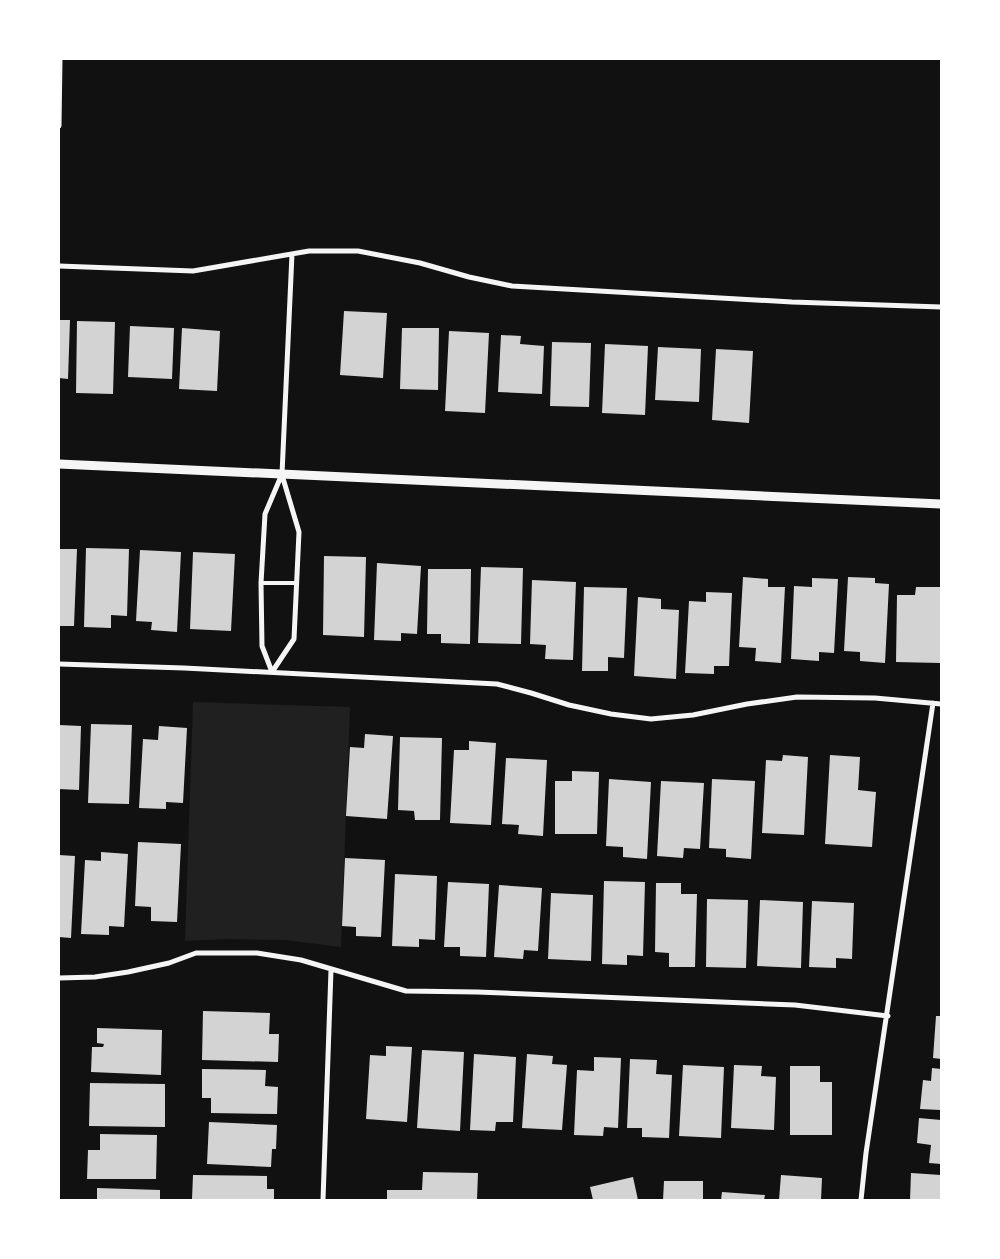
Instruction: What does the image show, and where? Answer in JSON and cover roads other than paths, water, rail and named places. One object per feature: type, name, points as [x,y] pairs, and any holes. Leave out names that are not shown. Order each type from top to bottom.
[{"type":"street","points":[[59,126],[60,59]]},
{"type":"street","points":[[59,266],[193,271],[309,251],[358,252],[420,263],[469,277],[512,286],[792,302],[941,307]]},
{"type":"street","points":[[272,672],[294,639],[300,532],[282,474],[292,254]]},
{"type":"street","points":[[59,464],[941,504]]},
{"type":"street","points":[[272,672],[262,646],[260,583],[265,514],[282,474]]},
{"type":"street","points":[[59,664],[272,672],[497,684],[569,705],[611,714],[651,719],[693,715],[796,696],[875,698],[941,704]]},
{"type":"street","points":[[861,1200],[866,1153],[888,1016],[933,703]]},
{"type":"street","points":[[59,978],[95,977],[128,972],[169,963],[196,953],[257,953],[301,960],[406,991],[477,992],[795,1005],[888,1016]]},
{"type":"street","points":[[323,1200],[331,970]]},
{"type":"lane","points":[[260,583],[297,583]]}]
